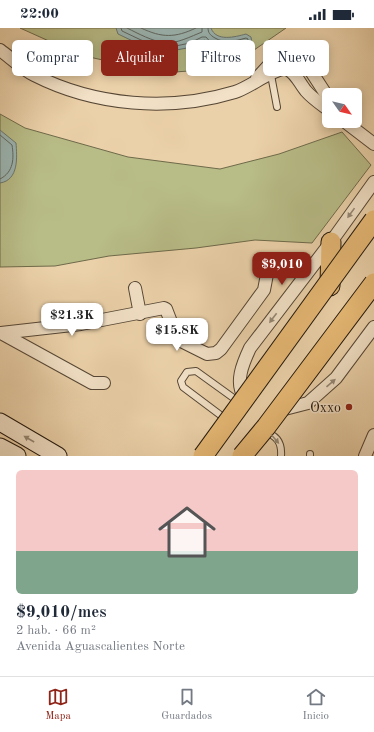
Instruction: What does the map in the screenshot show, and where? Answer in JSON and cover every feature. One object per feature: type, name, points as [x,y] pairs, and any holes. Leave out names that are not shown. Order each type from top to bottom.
[{"type":"main road","points":[[202,455],[374,220]]},
{"type":"main road","points":[[202,455],[374,227]]},
{"type":"main road","points":[[330,286],[331,242]]},
{"type":"main road","points":[[241,456],[272,412],[374,276]]},
{"type":"main road","points":[[241,456],[266,427],[374,283]]},
{"type":"main road","points":[[0,422],[58,456]]},
{"type":"main road","points":[[0,447],[17,456]]},
{"type":"street","points":[[249,86],[269,65],[279,50],[287,47],[293,49],[305,62],[322,88]]},
{"type":"street","points":[[0,50],[32,75],[71,92],[122,102],[180,104],[221,97],[239,91],[267,76]]},
{"type":"street","points":[[295,76],[305,90],[322,104]]},
{"type":"street","points":[[362,127],[374,136]]},
{"type":"street","points":[[353,128],[374,144]]},
{"type":"street","points":[[243,401],[240,378],[250,348],[331,242],[374,182]]},
{"type":"street","points":[[1,333],[81,324],[140,314],[165,308],[176,335],[183,342],[207,354],[216,353],[221,349],[264,290],[268,269]]},
{"type":"street","points":[[135,288],[140,314]]},
{"type":"street","points":[[272,412],[308,403],[336,378],[374,327]]},
{"type":"street","points":[[1,333],[92,383],[104,383]]},
{"type":"street","points":[[365,456],[374,434]]},
{"type":"lane","points":[[271,76],[277,107]]},
{"type":"lane","points":[[227,420],[183,387],[181,381],[187,372],[196,371],[243,401]]},
{"type":"lane","points":[[259,431],[272,434],[277,438],[282,447],[281,456]]},
{"type":"green space","points":[[20,28],[286,28],[269,40],[263,40],[263,44],[255,49],[255,40],[186,40],[186,71],[178,72],[178,40],[101,40],[101,60],[93,58],[93,40],[47,40]]},
{"type":"green space","points":[[0,114],[25,128],[128,157],[220,169],[279,154],[342,132],[371,165],[312,243],[255,240],[196,248],[109,256],[55,266],[0,267]]},
{"type":"water","points":[[116,28],[211,28],[213,32],[221,37],[246,34],[251,37],[252,40],[186,40],[186,48],[178,50],[178,40],[131,40],[118,34]]},
{"type":"water","points":[[0,130],[16,143],[17,155],[14,173],[6,181],[0,183]]},
{"type":"place","name":"Oxxo","points":[[349,407]]}]
